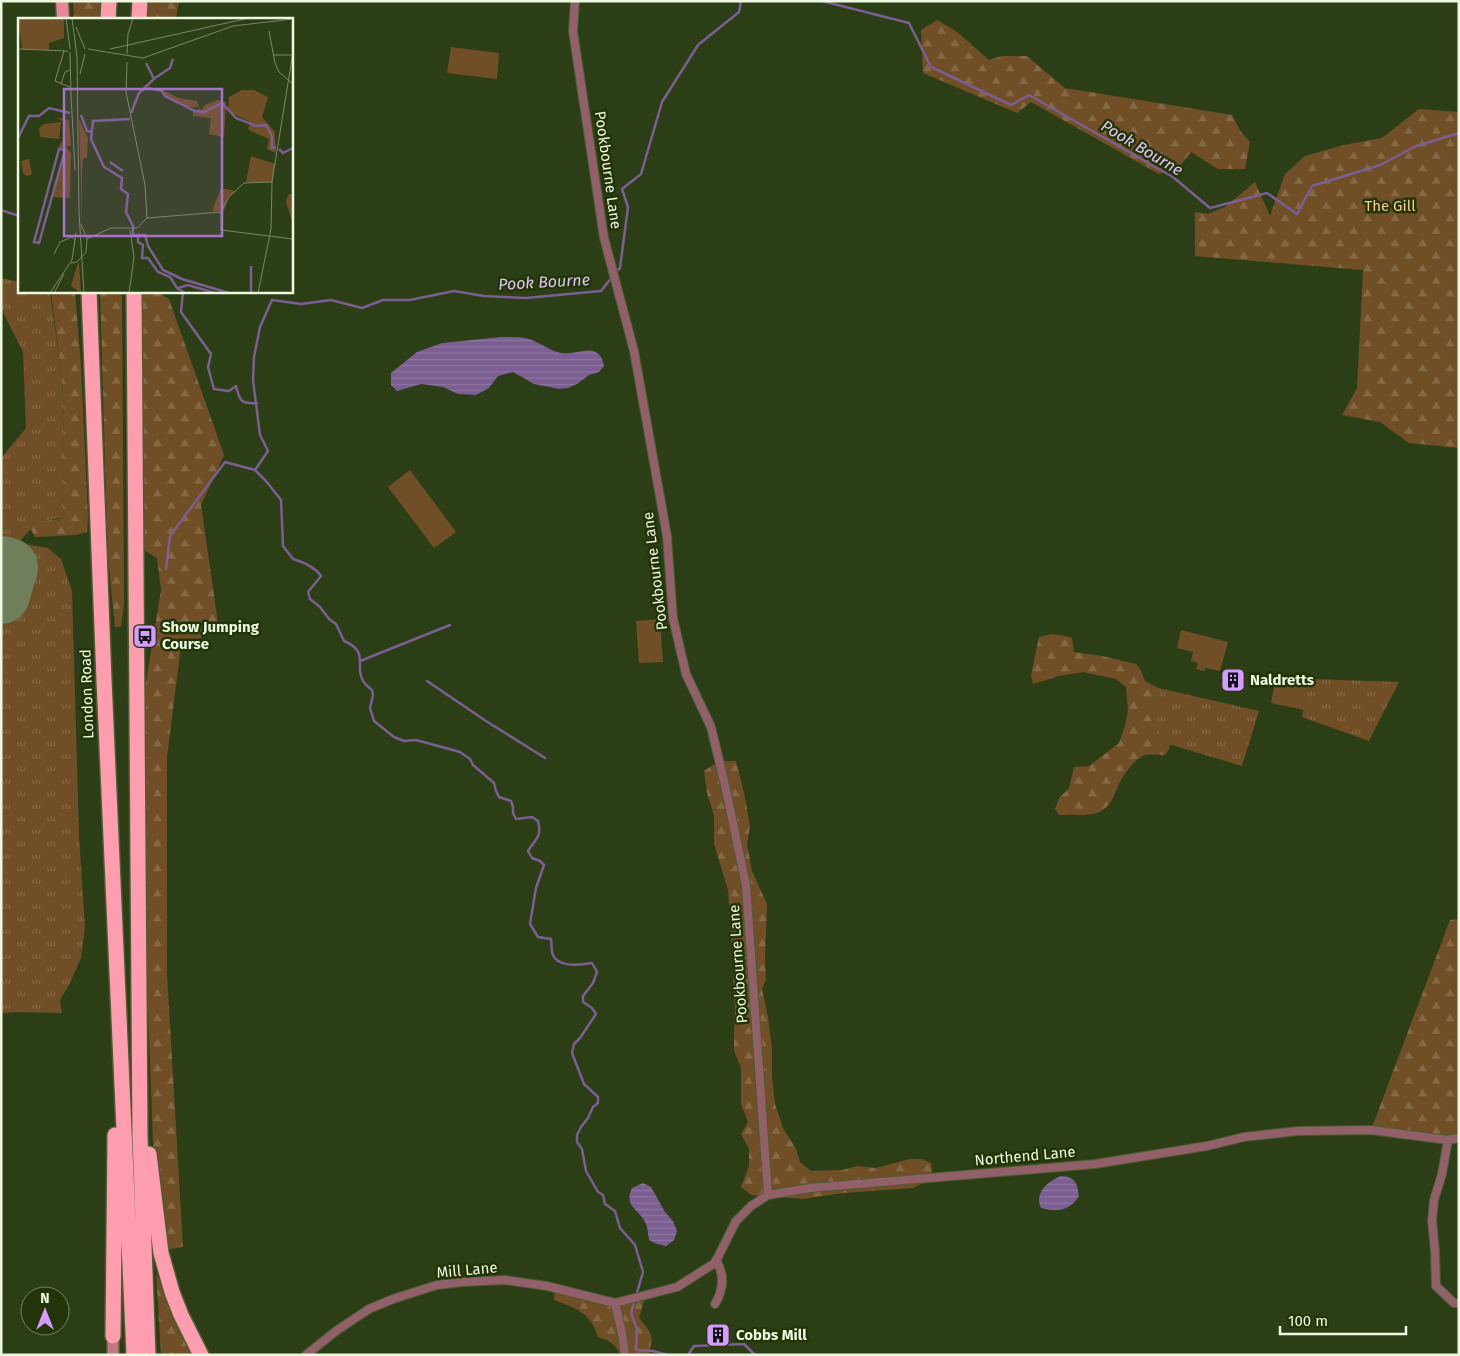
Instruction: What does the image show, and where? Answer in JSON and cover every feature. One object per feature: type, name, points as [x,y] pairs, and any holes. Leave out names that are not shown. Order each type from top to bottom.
[{"type":"highway","points":[[108,18],[109,1]]},
{"type":"highway","points":[[130,1],[130,18]]},
{"type":"highway","points":[[139,18],[140,1]]},
{"type":"highway","name":"London Road","points":[[89,292],[104,690],[134,1355]]},
{"type":"highway","points":[[134,292],[140,1137],[148,1355]]},
{"type":"highway","points":[[113,1336],[115,1112],[123,1095]]},
{"type":"highway","points":[[140,1137],[150,1156],[161,1253],[181,1315],[201,1355]]},
{"type":"main road","points":[[62,1],[63,18]]},
{"type":"main road","points":[[113,1336],[113,1355]]},
{"type":"street","name":"Pookbourne Lane","points":[[575,1],[573,31],[604,238],[634,351],[667,536],[673,618],[686,674],[711,726],[746,885],[768,1195]]},
{"type":"street","name":"Northend Lane","points":[[646,1295],[676,1287],[715,1262],[736,1221],[751,1206],[768,1195],[810,1188],[1095,1164],[1208,1146],[1244,1137],[1298,1131],[1371,1130],[1448,1140]]},
{"type":"street","points":[[1459,1138],[1448,1140],[1442,1174],[1434,1200],[1432,1221],[1436,1286],[1454,1303],[1459,1303]]},
{"type":"street","points":[[715,1304],[721,1295],[723,1286],[722,1273],[716,1260]]},
{"type":"street","name":"Mill Lane","points":[[306,1355],[336,1331],[369,1309],[437,1285],[505,1280],[546,1286],[615,1303],[646,1295]]},
{"type":"street","points":[[615,1303],[625,1355]]},
{"type":"green space","points":[[73,1],[103,1],[101,18],[74,18]]},
{"type":"green space","points":[[147,1],[179,1],[176,18],[146,18]]},
{"type":"green space","points":[[937,20],[956,31],[989,60],[1002,56],[1027,56],[1065,88],[1232,115],[1241,132],[1250,142],[1245,169],[1218,169],[1191,152],[1181,165],[1159,174],[1031,102],[1017,113],[923,73],[921,30]]},
{"type":"green space","points":[[451,47],[499,53],[497,79],[447,73]]},
{"type":"green space","name":"The Gill","points":[[1419,109],[1459,112],[1459,448],[1409,443],[1380,422],[1342,415],[1357,388],[1363,270],[1195,256],[1195,212],[1208,214],[1225,207],[1255,182],[1270,216],[1285,174],[1305,156],[1344,145],[1382,138]]},
{"type":"green space","points":[[1,278],[18,282],[18,292],[50,292],[62,379],[64,482],[62,503],[64,516],[38,524],[19,543],[48,548],[61,559],[72,591],[79,837],[85,928],[81,958],[60,1000],[62,1013],[1,1013],[1,596],[18,544],[1,545],[1,458],[26,428],[23,352],[1,308]]},
{"type":"green space","points":[[51,292],[75,292],[81,366],[88,518],[87,532],[75,535],[35,537],[30,528],[37,522],[59,519],[64,516],[62,503],[64,482],[62,456],[64,416],[62,379]]},
{"type":"green space","points":[[100,292],[122,292],[124,605],[121,627],[115,627],[108,559]]},
{"type":"green space","points":[[142,292],[157,292],[169,299],[224,455],[201,505],[219,630],[181,646],[167,757],[167,974],[183,1247],[165,1250],[153,1143],[146,954],[144,694],[161,590],[157,558],[144,550]]},
{"type":"green space","points":[[410,470],[456,532],[434,548],[388,487]]},
{"type":"green space","points":[[660,619],[663,662],[639,663],[636,621]]},
{"type":"green space","points":[[1181,630],[1228,642],[1220,671],[1206,668],[1204,671],[1196,669],[1198,663],[1191,661],[1193,652],[1177,648]]},
{"type":"green space","points":[[1052,634],[1072,638],[1074,652],[1136,664],[1141,670],[1145,681],[1160,691],[1155,712],[1159,736],[1170,742],[1169,749],[1165,755],[1145,755],[1138,759],[1123,776],[1110,803],[1104,809],[1094,814],[1059,815],[1055,809],[1059,798],[1069,788],[1074,767],[1089,766],[1119,743],[1128,711],[1126,687],[1116,679],[1083,672],[1059,676],[1033,684],[1031,675],[1039,637]]},
{"type":"green space","points":[[1276,677],[1309,683],[1304,710],[1271,703]]},
{"type":"green space","points":[[1310,679],[1399,682],[1369,741],[1302,717]]},
{"type":"green space","points":[[1158,688],[1259,711],[1242,766],[1145,737]]},
{"type":"green space","points":[[719,761],[736,761],[750,826],[747,844],[752,871],[767,904],[766,980],[762,989],[772,1049],[772,1078],[775,1104],[783,1128],[796,1149],[800,1162],[811,1171],[842,1170],[857,1166],[876,1168],[910,1159],[922,1159],[931,1163],[933,1178],[913,1188],[843,1193],[803,1199],[751,1195],[741,1187],[749,1166],[749,1149],[741,1134],[748,1122],[741,1104],[741,1068],[734,1051],[735,1009],[733,976],[736,963],[732,948],[728,890],[714,844],[714,816],[707,793],[704,771]]},
{"type":"green space","points":[[1459,919],[1459,1138],[1371,1130],[1450,920]]},
{"type":"green space","points":[[156,1273],[196,1355],[161,1355]]},
{"type":"green space","points":[[555,1288],[612,1302],[646,1295],[639,1318],[651,1335],[649,1355],[620,1354],[611,1343],[598,1337],[591,1322],[582,1312],[554,1300]]},
{"type":"shaded area","points":[[501,337],[528,339],[561,353],[593,351],[601,357],[604,366],[599,372],[589,375],[577,384],[559,389],[534,384],[513,372],[498,376],[489,388],[476,395],[458,394],[443,387],[421,384],[397,391],[391,385],[391,373],[417,352],[442,343]]},
{"type":"shaded area","points":[[1061,1176],[1074,1181],[1079,1196],[1072,1205],[1063,1209],[1041,1208],[1039,1197],[1044,1188],[1051,1181]]},
{"type":"shaded area","points":[[643,1183],[651,1187],[665,1212],[673,1221],[677,1231],[674,1240],[666,1246],[649,1240],[646,1224],[631,1204],[630,1194],[632,1188]]},
{"type":"waterway","name":"Pook Bourne","points":[[616,272],[620,268],[628,207],[622,189],[641,174],[662,102],[698,45],[739,12],[741,1]]},
{"type":"waterway","name":"Pook Bourne","points":[[822,1],[909,23],[931,67],[1011,105],[1029,95],[1173,177],[1210,208],[1267,193],[1297,214],[1312,186],[1380,165],[1416,146],[1459,133]]},
{"type":"waterway","points":[[1,210],[18,216]]},
{"type":"waterway","name":"Pook Bourne","points":[[255,470],[268,451],[260,435],[253,380],[254,357],[260,327],[272,300],[301,304],[331,300],[362,308],[383,300],[410,300],[454,291],[484,296],[526,298],[601,291],[612,277]]},
{"type":"waterway","points":[[183,292],[181,312],[211,354],[208,367],[214,389],[229,391],[236,386],[242,401],[257,403]]},
{"type":"waterway","points":[[166,569],[170,536],[225,462],[255,470]]},
{"type":"waterway","points":[[255,470],[281,500],[283,546],[293,559],[312,567],[321,576],[308,592],[310,599],[336,624],[344,641],[352,645],[359,654],[361,675],[364,682],[372,690],[373,695],[370,708],[374,721],[394,737],[404,741],[416,740],[460,752],[470,759],[473,765],[494,783],[499,797],[511,801],[516,819],[532,817],[538,821],[539,834],[528,851],[532,858],[544,865],[536,888],[530,924],[538,937],[551,939],[552,953],[560,962],[571,965],[592,963],[597,972],[593,983],[583,996],[583,1002],[592,1008],[596,1014],[574,1044],[572,1053],[584,1084],[598,1097],[598,1103],[593,1107],[581,1127],[577,1135],[577,1142],[582,1149],[586,1171],[598,1192],[603,1195],[605,1204],[615,1211],[620,1228],[635,1245],[643,1272],[631,1313],[637,1329],[636,1350],[653,1351],[668,1355]]},
{"type":"waterway","points":[[360,661],[450,625]]},
{"type":"waterway","points":[[427,681],[545,758]]},
{"type":"waterway","points":[[688,1355],[694,1346],[744,1344],[755,1355]]},
{"type":"runway","points":[[1,565],[9,567],[1,595]]},
{"type":"place","name":"Show Jumping Course","points":[[145,636]]},
{"type":"place","name":"Naldretts","points":[[1233,680]]},
{"type":"place","name":"Cobbs Mill","points":[[718,1335]]}]
